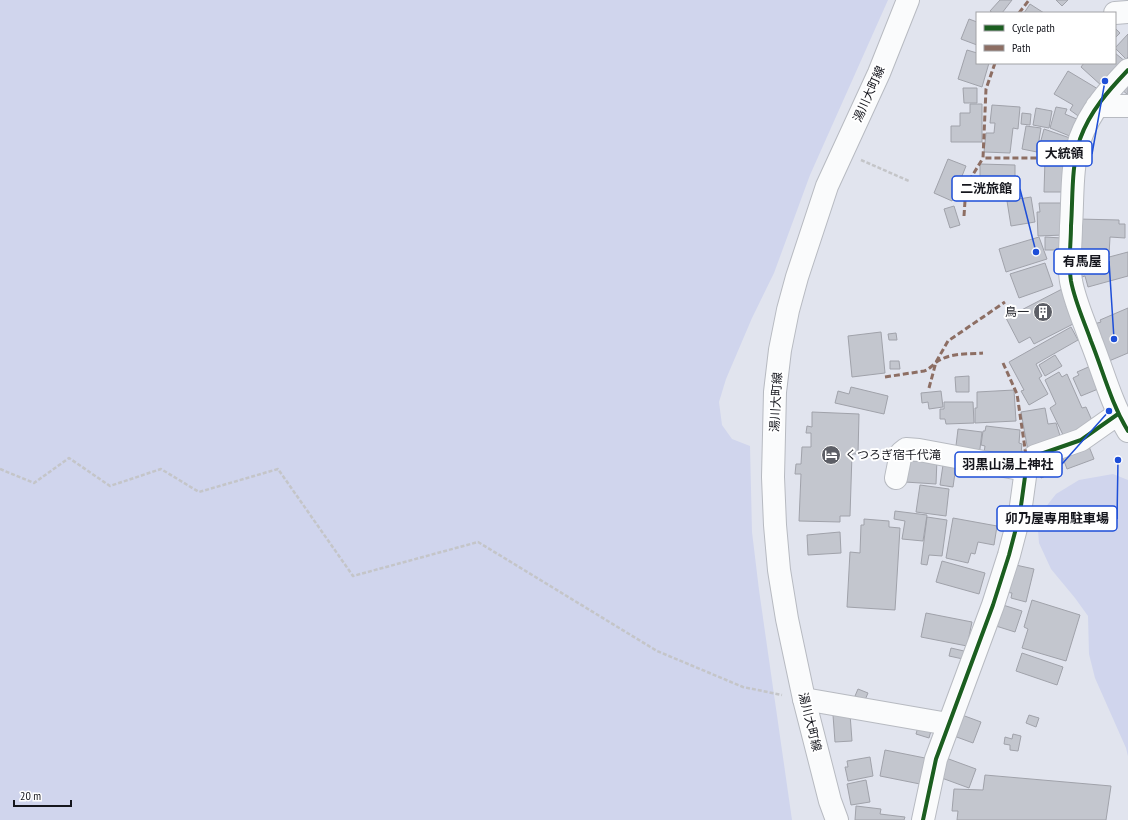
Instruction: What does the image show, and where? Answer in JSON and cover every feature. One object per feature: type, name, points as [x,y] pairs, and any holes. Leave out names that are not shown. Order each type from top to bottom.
[{"type":"street","name":"湯川大町線","points":[[838,820],[830,802],[804,699],[787,619],[779,570],[773,477],[775,392],[780,350],[797,277],[827,186],[879,73],[908,0]]},
{"type":"street","points":[[1116,13],[1128,12]]},
{"type":"street","points":[[923,820],[936,759],[993,605],[1009,555],[1020,513],[1027,462],[1034,456],[1081,440],[1123,422],[1080,313],[1071,280],[1070,251],[1075,158],[1080,138],[1097,106],[1128,70]]},
{"type":"street","points":[[1097,106],[1128,106]]},
{"type":"street","points":[[896,478],[901,453],[906,450],[919,450],[1026,470]]},
{"type":"street","points":[[804,699],[948,724]]},
{"type":"path","points":[[856,158],[909,181]]},
{"type":"path","points":[[0,469],[34,483],[69,458],[110,486],[161,468],[199,492],[278,469],[353,576],[478,542],[657,651],[743,687],[804,699]]},
{"type":"shaded area","points":[[0,0],[888,0],[810,175],[774,273],[752,318],[726,379],[719,402],[722,425],[732,439],[750,446],[752,532],[792,820],[0,820]]},
{"type":"shaded area","points":[[1113,474],[1128,480],[1128,756],[1126,748],[1095,678],[1089,654],[1088,616],[1051,569],[1039,543],[1037,518],[1056,494],[1079,480]]},
{"type":"building","points":[[1000,0],[1012,0],[1003,12],[990,11]]},
{"type":"building","points":[[1056,0],[1068,0],[1062,6]]},
{"type":"building","points":[[1030,4],[1042,12],[1025,12]]},
{"type":"building","points":[[969,19],[976,22],[976,45],[961,39]]},
{"type":"building","points":[[1116,29],[1120,33],[1116,37]]},
{"type":"building","points":[[1128,34],[1128,57],[1126,59],[1116,49],[1116,47]]},
{"type":"building","points":[[967,50],[976,53],[976,64],[989,64],[982,87],[958,79]]},
{"type":"building","points":[[1116,54],[1126,62],[1103,87],[1081,67],[1083,64],[1116,64]]},
{"type":"building","points":[[1068,71],[1098,89],[1081,118],[1070,110],[1073,105],[1054,94]]},
{"type":"building","points":[[1128,84],[1128,95],[1121,89]]},
{"type":"building","points":[[963,88],[977,88],[977,103],[964,103]]},
{"type":"building","points":[[970,104],[982,104],[982,142],[951,142],[951,126],[960,126],[960,113],[970,113]]},
{"type":"building","points":[[992,105],[1020,107],[1018,129],[1013,128],[1010,153],[984,152],[986,133],[994,133],[995,123],[990,123]]},
{"type":"building","points":[[1056,107],[1067,109],[1065,114],[1079,120],[1072,137],[1050,128]]},
{"type":"building","points":[[1036,108],[1052,111],[1049,128],[1033,125]]},
{"type":"building","points":[[1022,113],[1031,114],[1030,125],[1021,124]]},
{"type":"building","points":[[1026,126],[1041,128],[1037,152],[1022,149]]},
{"type":"building","points":[[1044,129],[1070,138],[1065,155],[1039,148]]},
{"type":"building","points":[[948,159],[966,166],[952,201],[934,193]]},
{"type":"building","points":[[1045,159],[1066,159],[1067,192],[1044,192]]},
{"type":"building","points":[[980,164],[1015,165],[1015,194],[980,194]]},
{"type":"building","points":[[1031,197],[1035,222],[1011,226],[1007,201]]},
{"type":"building","points":[[1039,203],[1063,203],[1064,235],[1038,236],[1037,212],[1040,212]]},
{"type":"building","points":[[954,206],[960,225],[950,228],[944,209]]},
{"type":"building","points":[[1078,219],[1119,220],[1119,224],[1125,224],[1125,238],[1110,237],[1109,255],[1076,257]]},
{"type":"building","points":[[1039,237],[1047,259],[1006,272],[999,249]]},
{"type":"building","points":[[1045,237],[1062,238],[1062,250],[1045,250]]},
{"type":"building","points":[[1128,252],[1128,276],[1088,287],[1085,276],[1082,277],[1079,265]]},
{"type":"building","points":[[1045,263],[1053,286],[1019,298],[1010,274]]},
{"type":"building","name":"鳥一","points":[[1064,288],[1072,303],[1066,306],[1075,323],[1034,344],[1030,337],[1019,343],[1006,318]]},
{"type":"building","points":[[1128,308],[1128,353],[1109,361],[1094,324]]},
{"type":"building","points":[[1071,327],[1078,340],[1036,364],[1042,376],[1039,378],[1048,394],[1029,405],[1021,391],[1024,390],[1009,362]]},
{"type":"building","points":[[881,332],[885,373],[852,377],[848,336]]},
{"type":"building","points":[[896,333],[897,340],[889,340],[888,334]]},
{"type":"building","points":[[1055,355],[1062,366],[1045,376],[1039,365]]},
{"type":"building","points":[[890,361],[899,361],[900,369],[890,369]]},
{"type":"building","points":[[1093,365],[1103,387],[1081,396],[1073,378],[1079,375],[1077,372]]},
{"type":"building","points":[[1059,372],[1062,377],[1067,374],[1082,408],[1086,407],[1094,425],[1065,439],[1050,408],[1056,404],[1045,380]]},
{"type":"building","points":[[969,376],[969,392],[956,392],[955,377]]},
{"type":"building","points":[[851,387],[888,396],[884,414],[835,403],[838,391],[849,394]]},
{"type":"building","points":[[1014,390],[1016,421],[975,423],[977,392]]},
{"type":"building","points":[[941,391],[943,407],[929,409],[928,402],[922,403],[921,393]]},
{"type":"building","points":[[944,402],[973,402],[974,423],[946,424],[945,419],[940,419],[940,409],[944,409]]},
{"type":"building","points":[[1045,408],[1048,424],[1056,423],[1062,442],[1028,451],[1021,412]]},
{"type":"building","points":[[812,412],[859,414],[858,454],[852,454],[850,516],[840,516],[840,522],[799,521],[801,474],[795,474],[796,464],[801,464],[802,447],[811,447],[811,433],[806,433],[807,426],[812,427]]},
{"type":"building","points":[[986,426],[1020,430],[1019,443],[1022,444],[1020,463],[983,459],[985,446],[981,445],[983,431],[985,431]]},
{"type":"building","points":[[958,429],[982,432],[979,457],[955,454]]},
{"type":"building","points":[[1088,444],[1094,459],[1067,469],[1061,453]]},
{"type":"building","points":[[1057,457],[1062,469],[1041,478],[1036,465]]},
{"type":"building","points":[[918,458],[937,459],[936,484],[905,482],[906,461],[918,461]]},
{"type":"building","points":[[943,465],[956,466],[953,487],[940,485]]},
{"type":"building","points":[[920,485],[949,489],[946,516],[916,512]]},
{"type":"building","points":[[895,511],[927,515],[923,541],[902,539],[905,521],[894,519]]},
{"type":"building","points":[[927,517],[947,520],[942,556],[929,555],[927,565],[921,564]]},
{"type":"building","points":[[953,518],[997,526],[994,545],[978,542],[975,554],[971,553],[968,563],[946,558]]},
{"type":"building","points":[[864,519],[889,521],[889,527],[900,528],[895,610],[847,607],[850,552],[860,553],[861,525],[864,525]]},
{"type":"building","points":[[840,532],[841,553],[808,555],[807,535]]},
{"type":"building","points":[[942,561],[985,573],[979,594],[936,582]]},
{"type":"building","points":[[1011,564],[1034,569],[1026,602],[1011,598],[1012,593],[1005,592]]},
{"type":"building","points":[[1032,600],[1080,615],[1066,661],[1022,648],[1028,629],[1024,627]]},
{"type":"building","points":[[1003,605],[1022,611],[1015,632],[996,626]]},
{"type":"building","points":[[926,613],[972,622],[967,646],[921,637]]},
{"type":"building","points":[[951,648],[964,651],[963,659],[949,656]]},
{"type":"building","points":[[1022,653],[1063,667],[1057,685],[1016,671]]},
{"type":"building","points":[[858,689],[868,693],[865,700],[855,696]]},
{"type":"building","points":[[850,714],[852,741],[835,742],[833,715]]},
{"type":"building","points":[[962,715],[981,722],[973,743],[954,736]]},
{"type":"building","points":[[1029,715],[1039,718],[1036,727],[1026,723]]},
{"type":"building","points":[[918,727],[931,731],[929,738],[916,734]]},
{"type":"building","points":[[1013,734],[1021,736],[1018,751],[1010,750],[1010,745],[1004,744],[1005,737],[1012,739]]},
{"type":"building","points":[[885,750],[930,759],[925,785],[880,776]]},
{"type":"building","points":[[870,757],[873,776],[848,781],[845,767],[848,767],[847,761]]},
{"type":"building","points":[[946,758],[976,769],[969,788],[939,777]]},
{"type":"building","points":[[985,775],[1111,786],[1106,820],[957,820],[958,811],[952,811],[954,789],[983,790]]},
{"type":"building","points":[[866,780],[870,802],[851,805],[847,784]]},
{"type":"building","points":[[856,806],[881,809],[880,814],[905,817],[904,820],[855,820]]},
{"type":"marked path","points":[[1020,12],[1029,0]]},
{"type":"marked path","points":[[995,64],[986,89],[983,158],[1075,158]]},
{"type":"marked path","points":[[964,216],[966,186],[983,158]]},
{"type":"marked path","points":[[929,388],[936,362],[948,341],[1005,302]]},
{"type":"marked path","points":[[885,377],[924,371],[929,369],[939,360],[946,357],[962,354],[983,353]]},
{"type":"marked path","points":[[1003,363],[1017,394],[1027,462]]},
{"type":"cycle path","points":[[1128,70],[1107,93],[1095,110],[1080,139],[1075,160],[1072,193],[1070,260],[1071,281],[1077,304],[1112,398],[1128,431]]},
{"type":"cycle path","points":[[923,820],[936,759],[993,605],[1009,555],[1020,513],[1027,462],[1035,456],[1081,440],[1118,414]]},
{"type":"place","name":"大統領","points":[[1105,81]]},
{"type":"place","name":"二洸旅館","points":[[1036,252]]},
{"type":"place","name":"鳥一","points":[[1043,312]]},
{"type":"place","name":"有馬屋","points":[[1114,339]]},
{"type":"place","name":"羽黒山湯上神社","points":[[1109,411]]},
{"type":"place","name":"くつろぎ宿千代滝","points":[[831,455]]},
{"type":"place","name":"卯乃屋専用駐車場","points":[[1118,460]]}]
